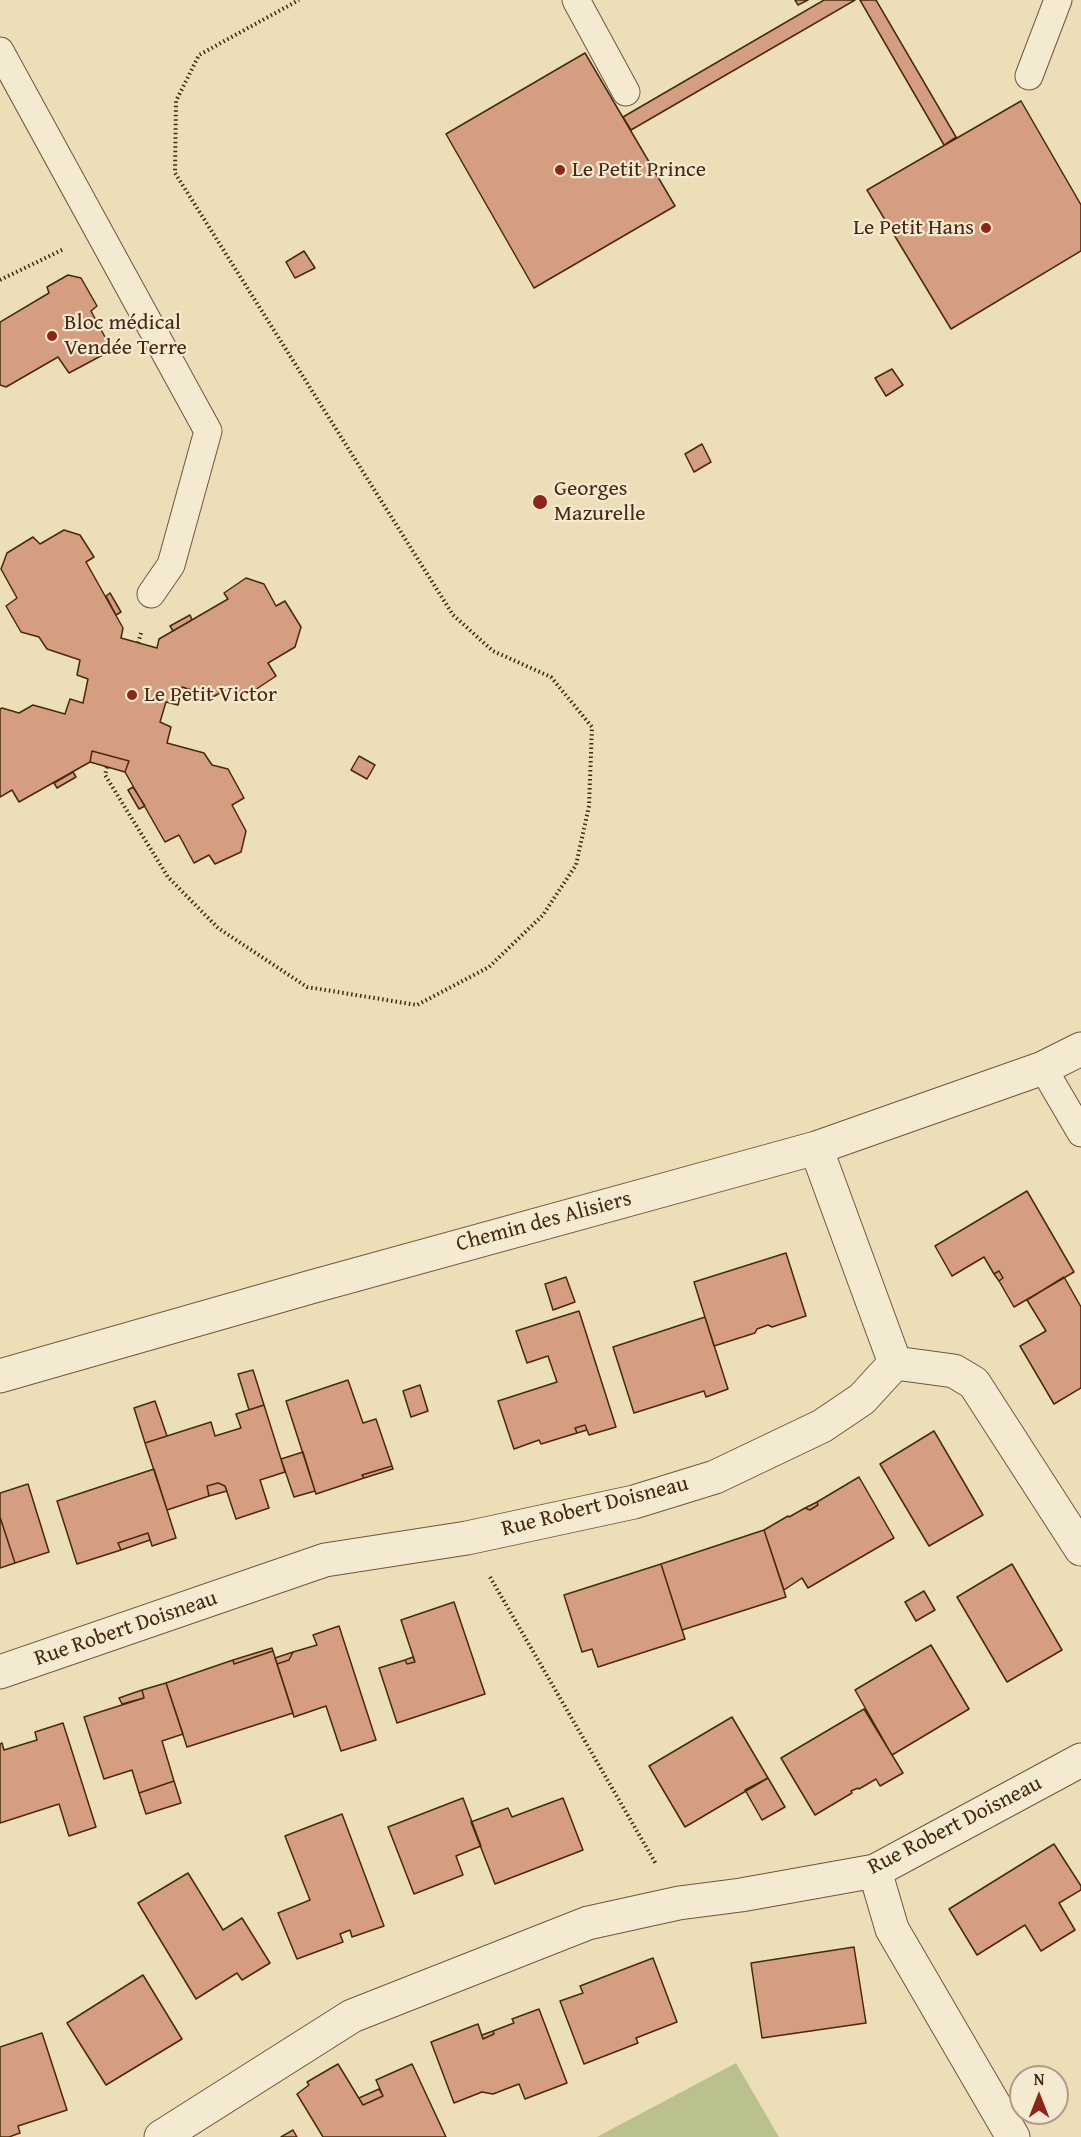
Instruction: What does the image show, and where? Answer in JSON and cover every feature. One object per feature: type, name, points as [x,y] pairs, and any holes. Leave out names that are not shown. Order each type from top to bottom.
[{"type":"street","name":"Chemin des Alisiers","points":[[0,1376],[311,1287],[816,1148],[1043,1068],[1081,1049]]},
{"type":"street","points":[[816,1148],[895,1364],[954,1371],[974,1383],[1081,1549]]},
{"type":"street","name":"Rue Robert Doisneau","points":[[0,1672],[324,1560],[467,1538],[634,1502],[715,1477],[822,1426],[862,1399],[895,1364]]},
{"type":"street","name":"Rue Robert Doisneau","points":[[161,2137],[352,2016],[588,1923],[679,1904],[875,1871],[1081,1760]]},
{"type":"street","points":[[875,1871],[892,1929],[1012,2137]]},
{"type":"lane","points":[[576,0],[626,92]]},
{"type":"lane","points":[[1029,76],[1058,0]]},
{"type":"lane","points":[[0,51],[208,430],[171,565],[151,594]]},
{"type":"lane","points":[[1043,1068],[1081,1133]]},
{"type":"path","points":[[107,767],[105,775],[168,877],[218,928],[308,987],[417,1005],[489,967],[543,915],[576,865],[589,806],[592,728],[551,677],[493,651],[453,615],[175,173],[176,100],[199,55],[299,0]]},
{"type":"path","points":[[0,280],[99,232]]},
{"type":"path","points":[[467,1538],[679,1904]]},
{"type":"green space","points":[[736,2063],[779,2137],[597,2137]]},
{"type":"building","points":[[795,0],[808,0],[798,5]]},
{"type":"building","points":[[824,0],[855,0],[631,130],[623,117]]},
{"type":"building","points":[[860,0],[876,0],[956,137],[944,145]]},
{"type":"building","name":"Le Petit Prince","points":[[585,53],[675,206],[534,288],[446,134]]},
{"type":"building","name":"Le Petit Hans","points":[[1021,101],[1081,205],[1081,251],[951,329],[867,190]]},
{"type":"building","points":[[304,251],[315,268],[295,278],[286,262]]},
{"type":"building","name":"Bloc médical Vendée Terre","points":[[68,275],[81,278],[97,306],[91,311],[112,350],[69,373],[58,357],[6,387],[0,385],[0,322],[49,293],[47,287]]},
{"type":"building","points":[[892,369],[903,385],[886,396],[875,378]]},
{"type":"building","points":[[702,444],[711,462],[694,472],[685,454]]},
{"type":"building","name":"Le Petit Victor","points":[[64,530],[80,535],[94,557],[86,562],[123,628],[121,638],[157,648],[159,639],[228,599],[224,593],[246,578],[264,584],[276,606],[285,601],[301,627],[295,647],[268,663],[276,676],[249,694],[228,688],[213,697],[182,687],[178,705],[166,702],[160,722],[171,727],[167,743],[204,753],[212,765],[228,769],[244,798],[232,805],[246,831],[241,852],[215,864],[209,855],[194,863],[179,835],[165,842],[125,772],[129,761],[92,751],[90,762],[19,802],[12,790],[0,797],[0,709],[19,713],[33,705],[65,714],[70,699],[83,703],[88,679],[77,675],[80,660],[47,649],[39,637],[21,632],[6,606],[17,598],[1,569],[7,553],[33,537],[40,544]]},
{"type":"building","points":[[110,593],[121,612],[116,615],[106,596]]},
{"type":"building","points":[[190,615],[192,620],[173,631],[170,626]]},
{"type":"building","points":[[92,751],[129,761],[125,772],[90,762]]},
{"type":"building","points":[[359,756],[375,765],[367,779],[351,770]]},
{"type":"building","points":[[73,772],[76,777],[57,788],[54,783]]},
{"type":"building","points":[[133,787],[145,806],[139,809],[128,790]]},
{"type":"building","points":[[1027,1191],[1074,1272],[1014,1307],[999,1281],[1003,1278],[999,1271],[994,1274],[984,1257],[952,1276],[935,1246]]},
{"type":"building","points":[[786,1253],[806,1316],[772,1327],[768,1325],[757,1329],[755,1333],[714,1346],[694,1282]]},
{"type":"building","points":[[999,1271],[1003,1278],[999,1281],[994,1274]]},
{"type":"building","points":[[566,1277],[575,1302],[553,1310],[545,1284]]},
{"type":"building","points":[[1064,1277],[1081,1307],[1081,1388],[1054,1404],[1020,1346],[1046,1331],[1027,1300]]},
{"type":"building","points":[[579,1311],[616,1427],[589,1435],[585,1425],[575,1428],[577,1433],[541,1444],[539,1440],[514,1449],[498,1401],[557,1382],[548,1356],[527,1363],[516,1331]]},
{"type":"building","points":[[705,1317],[728,1389],[706,1397],[704,1391],[634,1413],[613,1347]]},
{"type":"building","points":[[253,1370],[264,1405],[249,1410],[238,1374]]},
{"type":"building","points":[[348,1380],[363,1423],[376,1419],[392,1466],[362,1475],[364,1478],[316,1494],[286,1401]]},
{"type":"building","points":[[420,1385],[428,1411],[411,1417],[403,1391]]},
{"type":"building","points":[[155,1401],[167,1436],[145,1443],[134,1408]]},
{"type":"building","points":[[264,1405],[285,1472],[260,1480],[269,1508],[236,1519],[225,1486],[218,1483],[207,1486],[209,1496],[167,1510],[145,1443],[211,1422],[215,1436],[241,1428],[236,1414]]},
{"type":"building","points":[[585,1425],[587,1430],[577,1433],[575,1428]]},
{"type":"building","points":[[934,1431],[983,1515],[929,1546],[880,1464]]},
{"type":"building","points":[[303,1452],[315,1491],[294,1497],[281,1459]]},
{"type":"building","points":[[392,1466],[393,1469],[364,1478],[362,1475]]},
{"type":"building","points":[[154,1469],[176,1538],[152,1546],[148,1533],[118,1543],[121,1550],[77,1564],[57,1501]]},
{"type":"building","points":[[859,1477],[894,1538],[808,1588],[802,1578],[784,1590],[764,1530],[805,1508],[810,1510],[818,1505],[817,1502]]},
{"type":"building","points":[[218,1483],[225,1486],[227,1491],[209,1496],[207,1486]]},
{"type":"building","points":[[28,1484],[49,1552],[15,1563],[0,1517],[0,1493]]},
{"type":"building","points":[[817,1502],[818,1505],[810,1510],[805,1508]]},
{"type":"building","points":[[0,1517],[15,1563],[0,1568]]},
{"type":"building","points":[[764,1530],[786,1597],[682,1630],[661,1564]]},
{"type":"building","points":[[148,1533],[150,1540],[121,1550],[118,1543]]},
{"type":"building","points":[[661,1564],[685,1639],[598,1667],[592,1649],[582,1652],[564,1595]]},
{"type":"building","points":[[1012,1564],[1062,1650],[1007,1682],[957,1597]]},
{"type":"building","points":[[924,1591],[935,1610],[916,1621],[905,1602]]},
{"type":"building","points":[[454,1602],[485,1694],[397,1723],[379,1668],[405,1660],[407,1664],[415,1662],[401,1620]]},
{"type":"building","points":[[339,1626],[376,1740],[341,1751],[326,1706],[294,1717],[277,1664],[289,1660],[293,1652],[317,1645],[313,1635]]},
{"type":"building","points":[[931,1645],[969,1709],[892,1755],[855,1690]]},
{"type":"building","points":[[272,1648],[273,1651],[234,1664],[233,1660]]},
{"type":"building","points":[[273,1651],[293,1713],[187,1747],[166,1683],[233,1660],[234,1664]]},
{"type":"building","points":[[293,1652],[289,1660],[277,1664],[275,1658]]},
{"type":"building","points":[[413,1657],[415,1662],[407,1664],[405,1660]]},
{"type":"building","points":[[166,1683],[183,1734],[162,1741],[174,1781],[139,1793],[132,1770],[104,1779],[84,1717],[144,1698],[142,1690]]},
{"type":"building","points":[[142,1690],[144,1698],[122,1704],[119,1698]]},
{"type":"building","points":[[864,1709],[903,1773],[880,1786],[876,1779],[851,1791],[852,1793],[815,1815],[781,1758]]},
{"type":"building","points":[[732,1717],[768,1778],[685,1827],[649,1766]]},
{"type":"building","points":[[63,1723],[96,1827],[69,1836],[59,1804],[0,1823],[0,1744],[2,1743],[4,1750],[37,1740],[35,1732]]},
{"type":"building","points":[[768,1778],[785,1807],[762,1820],[745,1790]]},
{"type":"building","points":[[174,1781],[181,1803],[146,1814],[139,1793]]},
{"type":"building","points":[[463,1798],[481,1846],[456,1856],[463,1875],[414,1894],[388,1827]]},
{"type":"building","points":[[563,1798],[583,1850],[495,1884],[471,1822],[508,1808],[512,1817]]},
{"type":"building","points":[[342,1814],[384,1926],[352,1937],[350,1930],[340,1934],[343,1942],[297,1959],[278,1913],[310,1900],[285,1836]]},
{"type":"building","points":[[1054,1844],[1081,1886],[1081,1890],[1059,1903],[1075,1930],[1041,1951],[1025,1925],[977,1955],[949,1909]]},
{"type":"building","points":[[188,1873],[223,1930],[242,1918],[270,1963],[242,1980],[237,1973],[196,1999],[138,1903]]},
{"type":"building","points":[[854,1947],[866,2023],[762,2038],[751,1963]]},
{"type":"building","points":[[653,1958],[677,2022],[636,2038],[638,2043],[584,2064],[560,2001],[583,1993],[580,1986]]},
{"type":"building","points":[[143,1975],[182,2039],[106,2085],[67,2023]]},
{"type":"building","points":[[539,2009],[567,2083],[525,2099],[519,2084],[493,2094],[482,2092],[454,2103],[431,2042],[478,2024],[483,2039],[494,2034],[493,2031],[514,2023],[512,2019]]},
{"type":"building","points":[[493,2031],[494,2034],[483,2039],[482,2035]]},
{"type":"building","points":[[42,2033],[67,2110],[18,2126],[20,2133],[0,2137],[0,2047]]},
{"type":"building","points":[[338,2064],[363,2105],[383,2096],[376,2080],[412,2064],[446,2137],[323,2137],[297,2094],[309,2085],[307,2082]]},
{"type":"building","points":[[379,2089],[383,2096],[363,2105],[359,2098]]},
{"type":"building","points":[[293,2130],[297,2137],[281,2137]]},
{"type":"place","name":"Le Petit Prince","points":[[560,170]]},
{"type":"place","name":"Le Petit Hans","points":[[986,228]]},
{"type":"place","name":"Bloc médical Vendée Terre","points":[[52,336]]},
{"type":"place","name":"Georges Mazurelle","points":[[540,502]]},
{"type":"place","name":"Le Petit Victor","points":[[132,695]]}]
